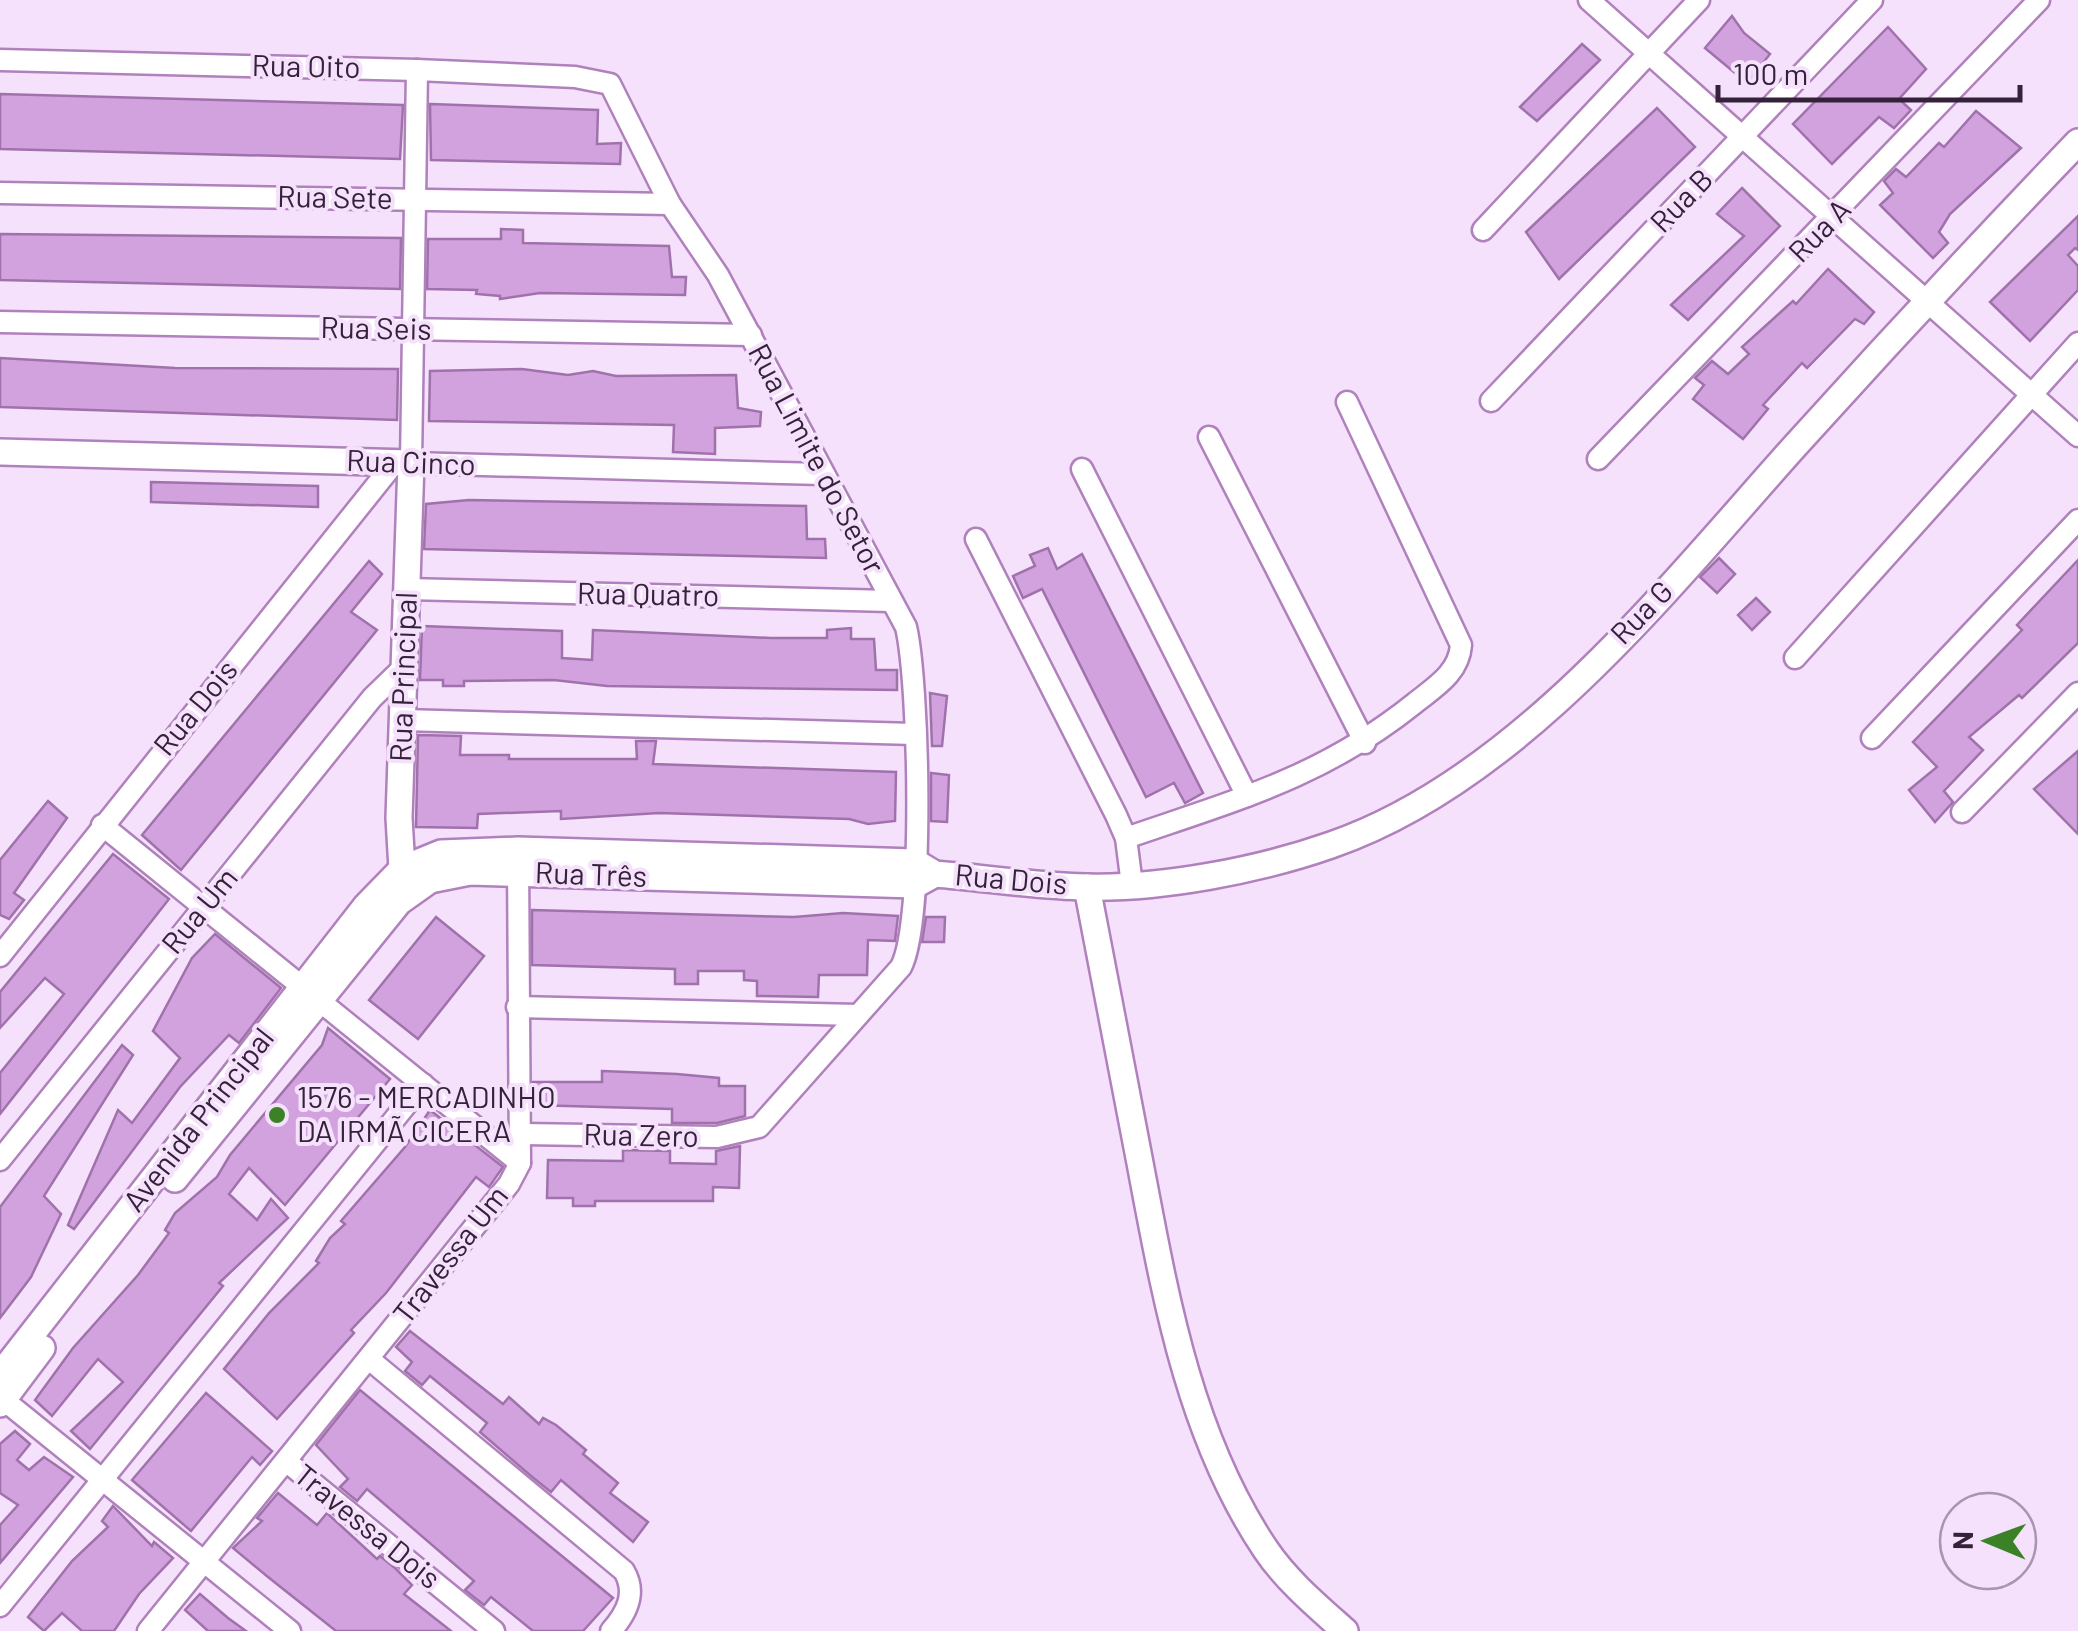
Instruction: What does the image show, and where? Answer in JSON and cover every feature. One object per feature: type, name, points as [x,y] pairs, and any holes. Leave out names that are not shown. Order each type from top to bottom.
[{"type":"street","points":[[1589,0],[2078,436]]},
{"type":"street","points":[[1482,230],[1699,0]]},
{"type":"street","name":"Rua B","points":[[1491,401],[1872,0]]},
{"type":"street","name":"Rua A","points":[[1598,460],[2039,0]]},
{"type":"street","name":"Rua Oito","points":[[0,60],[417,70],[575,77],[610,84]]},
{"type":"street","points":[[403,462],[414,330],[417,70]]},
{"type":"street","name":"Rua Limite do Setor","points":[[610,84],[670,204],[718,275],[751,335],[906,628],[912,654],[922,874],[908,953],[759,1126]]},
{"type":"street","name":"Rua G","points":[[1087,887],[1242,869],[1332,845],[1444,791],[1484,766],[1546,711],[1686,568],[1928,299],[2078,142]]},
{"type":"street","name":"Rua Sete","points":[[0,192],[670,204]]},
{"type":"street","name":"Rua Seis","points":[[0,322],[751,335]]},
{"type":"street","points":[[1795,658],[2029,393],[2078,343]]},
{"type":"street","points":[[1126,838],[1247,796],[1366,743],[1447,678],[1460,657],[1461,646],[1347,402]]},
{"type":"street","points":[[1208,437],[1366,743]]},
{"type":"street","name":"Rua Cinco","points":[[0,452],[822,474]]},
{"type":"street","name":"Rua Principal","points":[[403,462],[407,589],[399,818],[409,878]]},
{"type":"street","name":"Rua Dois","points":[[0,956],[102,825],[403,462]]},
{"type":"street","points":[[1082,469],[1247,796]]},
{"type":"street","points":[[1872,738],[2078,520]]},
{"type":"street","points":[[976,538],[1126,838],[1132,884]]},
{"type":"street","name":"Rua Quatro","points":[[407,589],[890,601]]},
{"type":"street","name":"Rua Um","points":[[0,1160],[372,698],[405,666]]},
{"type":"street","points":[[1962,812],[2078,693]]},
{"type":"street","points":[[403,720],[914,734]]},
{"type":"street","name":"Travessa Um","points":[[102,825],[520,1163],[509,1184],[148,1631]]},
{"type":"street","name":"Rua Dois","points":[[409,878],[441,853],[518,861],[922,874],[1087,887]]},
{"type":"street","points":[[518,861],[520,1163]]},
{"type":"street","name":"Avenida Principal","points":[[1,1394],[313,992],[366,906],[409,878]]},
{"type":"street","points":[[1087,887],[1149,1212],[1200,1419],[1231,1492],[1267,1552],[1306,1597],[1345,1631]]},
{"type":"street","points":[[518,1007],[858,1015]]},
{"type":"street","points":[[0,1606],[423,1084]]},
{"type":"street","name":"Rua Zero","points":[[522,1134],[717,1138],[759,1126]]},
{"type":"street","points":[[369,1359],[624,1571],[631,1583],[631,1597],[611,1631]]},
{"type":"street","points":[[1,1394],[290,1631]]},
{"type":"street","name":"Travessa Dois","points":[[286,1461],[494,1631]]},
{"type":"building","points":[[1732,16],[1744,33],[1770,54],[1747,83],[1705,48]]},
{"type":"building","points":[[1888,27],[1926,69],[1899,99],[1911,110],[1894,128],[1879,117],[1832,164],[1793,124]]},
{"type":"building","points":[[1582,44],[1600,60],[1537,121],[1520,107]]},
{"type":"building","points":[[0,94],[403,105],[400,159],[0,149]]},
{"type":"building","points":[[430,104],[598,110],[597,144],[621,143],[620,164],[431,160]]},
{"type":"building","points":[[1657,108],[1695,147],[1559,279],[1526,232]]},
{"type":"building","points":[[1976,111],[2021,148],[1950,214],[1939,232],[1948,243],[1933,258],[1880,205],[1893,193],[1884,181],[1896,169],[1906,177],[1939,143],[1944,147]]},
{"type":"building","points":[[1742,188],[1780,226],[1688,320],[1671,305],[1744,236],[1717,214]]},
{"type":"building","points":[[2078,216],[2078,250],[2075,248],[2068,255],[2078,266],[2078,290],[2030,341],[1990,302]]},
{"type":"building","points":[[501,229],[523,230],[523,243],[669,246],[672,277],[686,277],[685,295],[540,293],[500,299],[476,294],[477,290],[427,289],[428,239],[501,239]]},
{"type":"building","points":[[0,234],[401,238],[400,289],[0,280]]},
{"type":"building","points":[[1828,269],[1874,312],[1864,324],[1855,319],[1807,368],[1802,363],[1763,405],[1768,409],[1743,439],[1693,399],[1704,385],[1695,378],[1712,361],[1728,374],[1749,354],[1742,347],[1793,301],[1796,304]]},
{"type":"building","points":[[0,358],[175,368],[398,369],[397,420],[0,407]]},
{"type":"building","points":[[522,369],[568,375],[593,371],[616,376],[736,375],[738,408],[761,412],[760,426],[715,428],[715,454],[673,452],[674,425],[429,421],[430,371]]},
{"type":"building","points":[[151,482],[318,486],[318,507],[151,502]]},
{"type":"building","points":[[469,500],[806,506],[807,539],[825,539],[826,558],[424,549],[426,504]]},
{"type":"building","points":[[1048,548],[1057,569],[1082,554],[1203,793],[1185,803],[1174,783],[1146,797],[1042,589],[1023,598],[1013,576],[1035,566],[1030,555]]},
{"type":"building","points":[[1719,558],[1735,574],[1717,593],[1700,577]]},
{"type":"building","points":[[2078,560],[2078,643],[2022,698],[2019,695],[1969,737],[1983,750],[1944,791],[1953,802],[1935,822],[1909,790],[1937,767],[1913,742],[2022,630],[2017,625]]},
{"type":"building","points":[[369,561],[382,574],[351,612],[377,630],[181,870],[142,835]]},
{"type":"building","points":[[1756,598],[1770,612],[1752,630],[1738,615]]},
{"type":"building","points":[[422,626],[562,631],[562,658],[592,660],[593,630],[827,638],[827,630],[851,628],[851,639],[874,639],[876,670],[897,670],[897,690],[607,686],[554,680],[464,681],[464,686],[443,686],[443,680],[420,680]]},
{"type":"building","points":[[930,693],[947,696],[942,746],[932,746]]},
{"type":"building","points":[[418,735],[461,736],[460,755],[509,755],[509,759],[637,759],[636,741],[656,741],[653,764],[896,772],[895,821],[868,824],[849,819],[659,813],[561,819],[561,811],[478,814],[477,828],[416,827]]},
{"type":"building","points":[[2078,751],[2078,834],[2034,789]]},
{"type":"building","points":[[931,773],[949,775],[947,822],[931,821]]},
{"type":"building","points":[[48,801],[67,818],[14,893],[24,900],[9,919],[0,915],[0,860]]},
{"type":"building","points":[[113,854],[169,899],[0,1114],[0,1073],[64,994],[45,978],[0,1028],[0,992]]},
{"type":"building","points":[[532,910],[898,916],[895,941],[868,940],[867,975],[819,975],[818,997],[757,996],[757,981],[744,980],[744,971],[698,971],[698,984],[675,984],[675,969],[532,965]]},
{"type":"building","points":[[436,917],[484,956],[418,1039],[369,1000]]},
{"type":"building","points":[[926,917],[945,917],[944,942],[922,942]]},
{"type":"building","points":[[215,934],[281,988],[239,1043],[229,1035],[180,1087],[74,1229],[68,1225],[118,1110],[132,1123],[180,1058],[153,1031],[192,958]]},
{"type":"building","points":[[328,1028],[390,1079],[285,1205],[249,1168],[229,1194],[257,1220],[271,1199],[288,1218],[219,1283],[223,1286],[90,1449],[71,1431],[123,1382],[98,1359],[52,1416],[35,1400],[73,1348],[138,1275],[169,1233],[165,1230],[175,1213],[217,1177],[230,1155],[322,1045]]},
{"type":"building","points":[[122,1045],[133,1055],[44,1196],[61,1214],[31,1277],[0,1318],[0,1207]]},
{"type":"building","points":[[602,1071],[719,1078],[719,1086],[745,1086],[745,1116],[717,1123],[672,1123],[672,1109],[533,1105],[533,1082],[602,1082]]},
{"type":"building","points":[[430,1110],[503,1167],[489,1187],[476,1177],[386,1293],[351,1330],[354,1333],[277,1419],[224,1369],[269,1313],[319,1263],[316,1261],[330,1238],[345,1224],[341,1221],[405,1147]]},
{"type":"building","points":[[740,1146],[739,1188],[713,1187],[713,1201],[595,1201],[595,1206],[573,1206],[573,1198],[547,1198],[548,1160],[623,1161],[623,1150],[670,1151],[670,1163],[716,1164],[716,1151]]},
{"type":"building","points":[[410,1331],[503,1404],[509,1397],[539,1424],[543,1418],[556,1425],[586,1450],[583,1454],[618,1483],[610,1493],[648,1522],[633,1542],[561,1480],[551,1492],[531,1476],[480,1432],[487,1423],[430,1376],[422,1385],[405,1371],[412,1362],[396,1347]]},
{"type":"building","points":[[360,1390],[613,1598],[583,1631],[533,1631],[491,1597],[484,1605],[465,1590],[474,1581],[367,1489],[357,1501],[340,1487],[348,1479],[316,1445]]},
{"type":"building","points":[[206,1393],[272,1451],[260,1465],[252,1457],[191,1531],[132,1480]]},
{"type":"building","points":[[15,1431],[30,1444],[17,1460],[29,1470],[44,1457],[73,1477],[0,1563],[0,1525],[18,1505],[0,1493],[0,1444]]},
{"type":"building","points":[[278,1493],[317,1525],[327,1513],[377,1559],[380,1556],[395,1568],[412,1585],[404,1594],[451,1631],[336,1631],[268,1577],[233,1548],[262,1521],[257,1518]]},
{"type":"building","points":[[113,1506],[152,1546],[154,1542],[173,1558],[139,1594],[114,1631],[82,1631],[62,1613],[44,1631],[28,1617],[72,1561],[108,1527],[102,1521]]},
{"type":"building","points":[[200,1594],[246,1631],[208,1631],[185,1610]]},
{"type":"place","name":"1576 - MERCADINHO DA IRMÃ CICERA","points":[[277,1115]]}]
